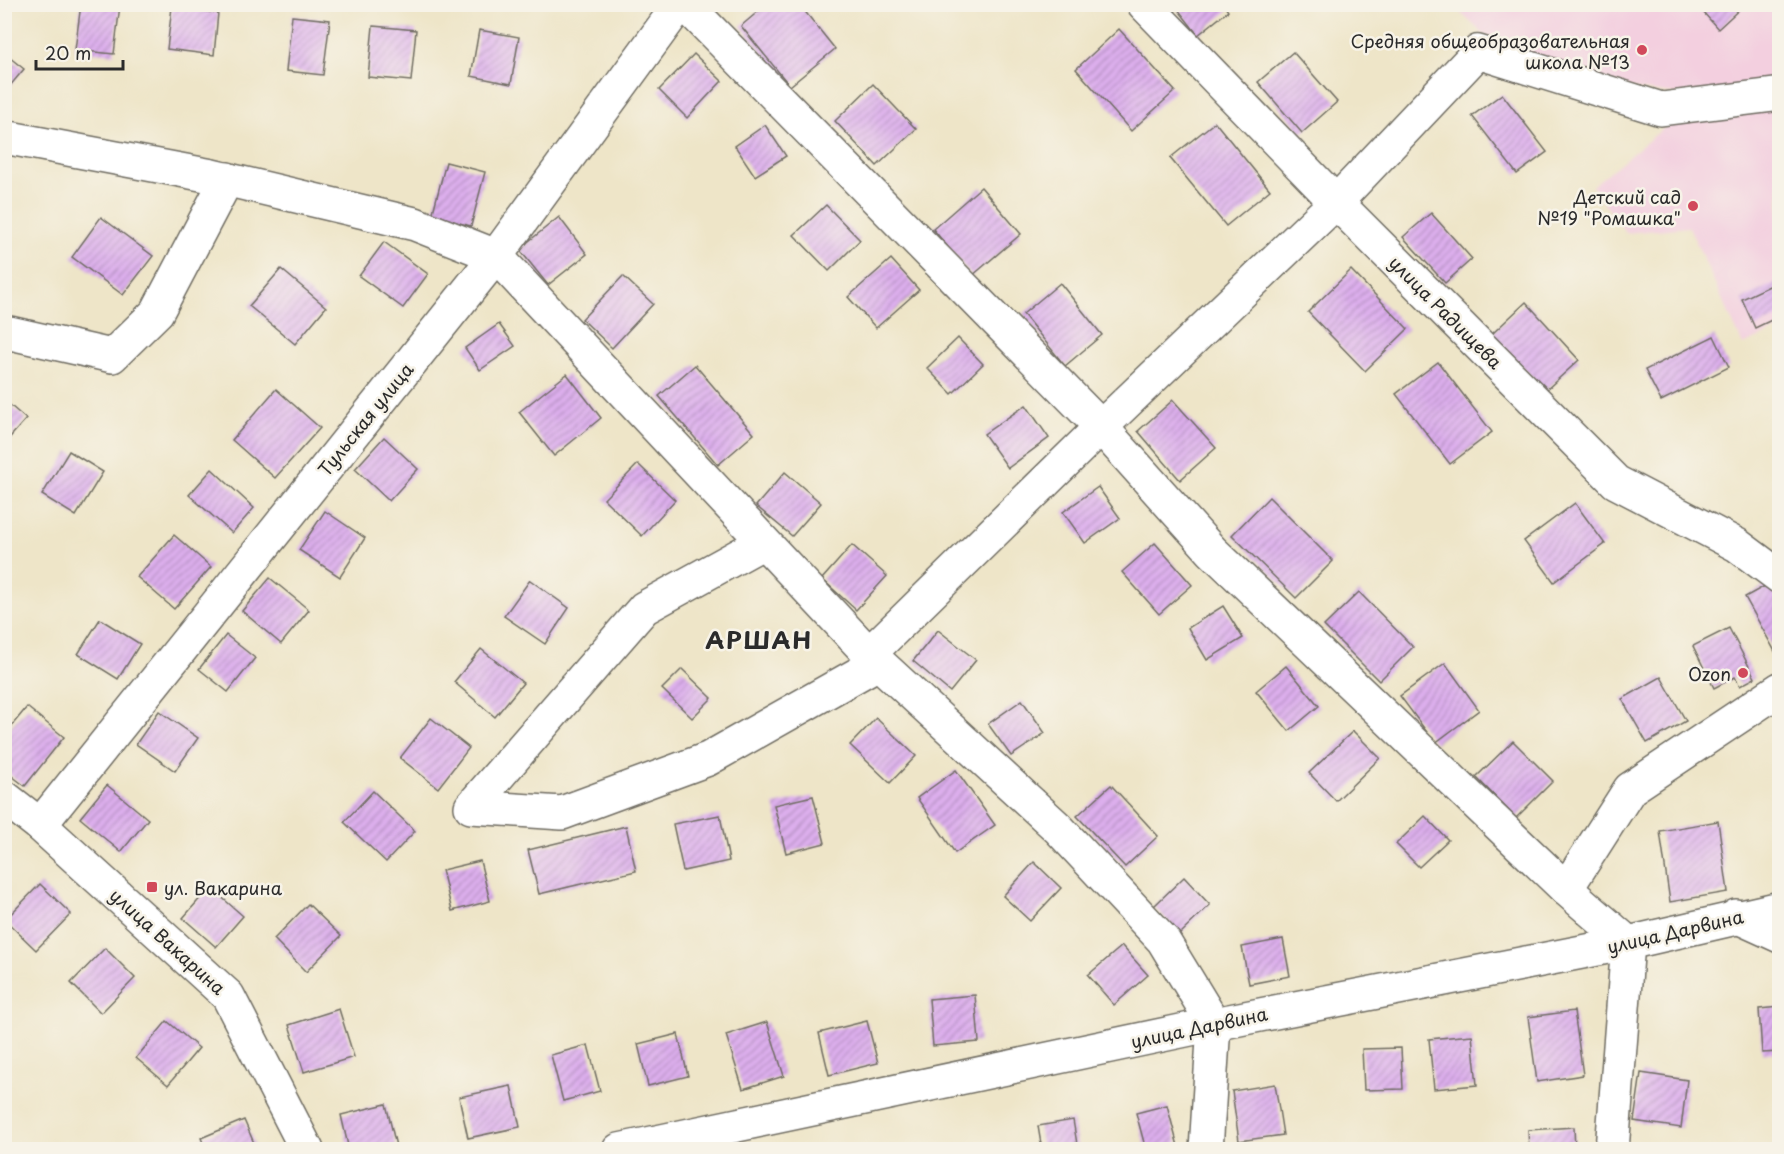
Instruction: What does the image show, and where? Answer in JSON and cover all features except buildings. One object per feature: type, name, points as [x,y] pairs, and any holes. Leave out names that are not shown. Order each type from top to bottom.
[{"type":"street","name":"Тульская улица","points":[[40,825],[496,256],[682,4]]},
{"type":"street","points":[[682,4],[1101,427],[1212,551],[1566,889],[1628,943],[1612,1149]]},
{"type":"street","name":"улица Радищева","points":[[1144,4],[1336,202],[1616,482],[1737,545],[1779,577]]},
{"type":"street","points":[[762,543],[644,608],[471,807],[562,813],[708,759],[874,659],[1101,427],[1336,202],[1478,52],[1661,110],[1778,91]]},
{"type":"street","points":[[4,137],[227,179],[415,224],[496,256],[762,543],[874,659],[1058,828],[1163,940],[1214,1024],[1206,1149]]},
{"type":"street","points":[[10,333],[112,356],[157,312],[227,179]]},
{"type":"street","points":[[1566,889],[1630,789],[1779,689]]},
{"type":"street","name":"улица Вакарина","points":[[4,797],[40,825],[228,996],[307,1149]]},
{"type":"street","name":"улица Дарвина","points":[[619,1149],[1214,1024],[1628,943],[1736,916],[1779,908]]},
{"type":"street","points":[[1736,916],[1779,936]]},
{"type":"shaded area","name":"Средняя общеобразовательная школа №13","points":[[1452,5],[1779,5],[1779,83],[1688,96],[1596,84],[1490,40]]},
{"type":"shaded area","name":"Детский сад №19 \"Ромашка\"","points":[[1779,101],[1779,329],[1743,345],[1689,227],[1626,233],[1592,186],[1680,115]]},
{"type":"place","name":"Средняя общеобразовательная школа №13","points":[[1642,50]]},
{"type":"place","name":"Детский сад №19 \"Ромашка\"","points":[[1693,206]]},
{"type":"place","name":"Ozon","points":[[1743,673]]},
{"type":"place","name":"ул. Вакарина","points":[[152,887]]},
{"type":"district","name":"АРШАН","points":[[759,639]]}]
